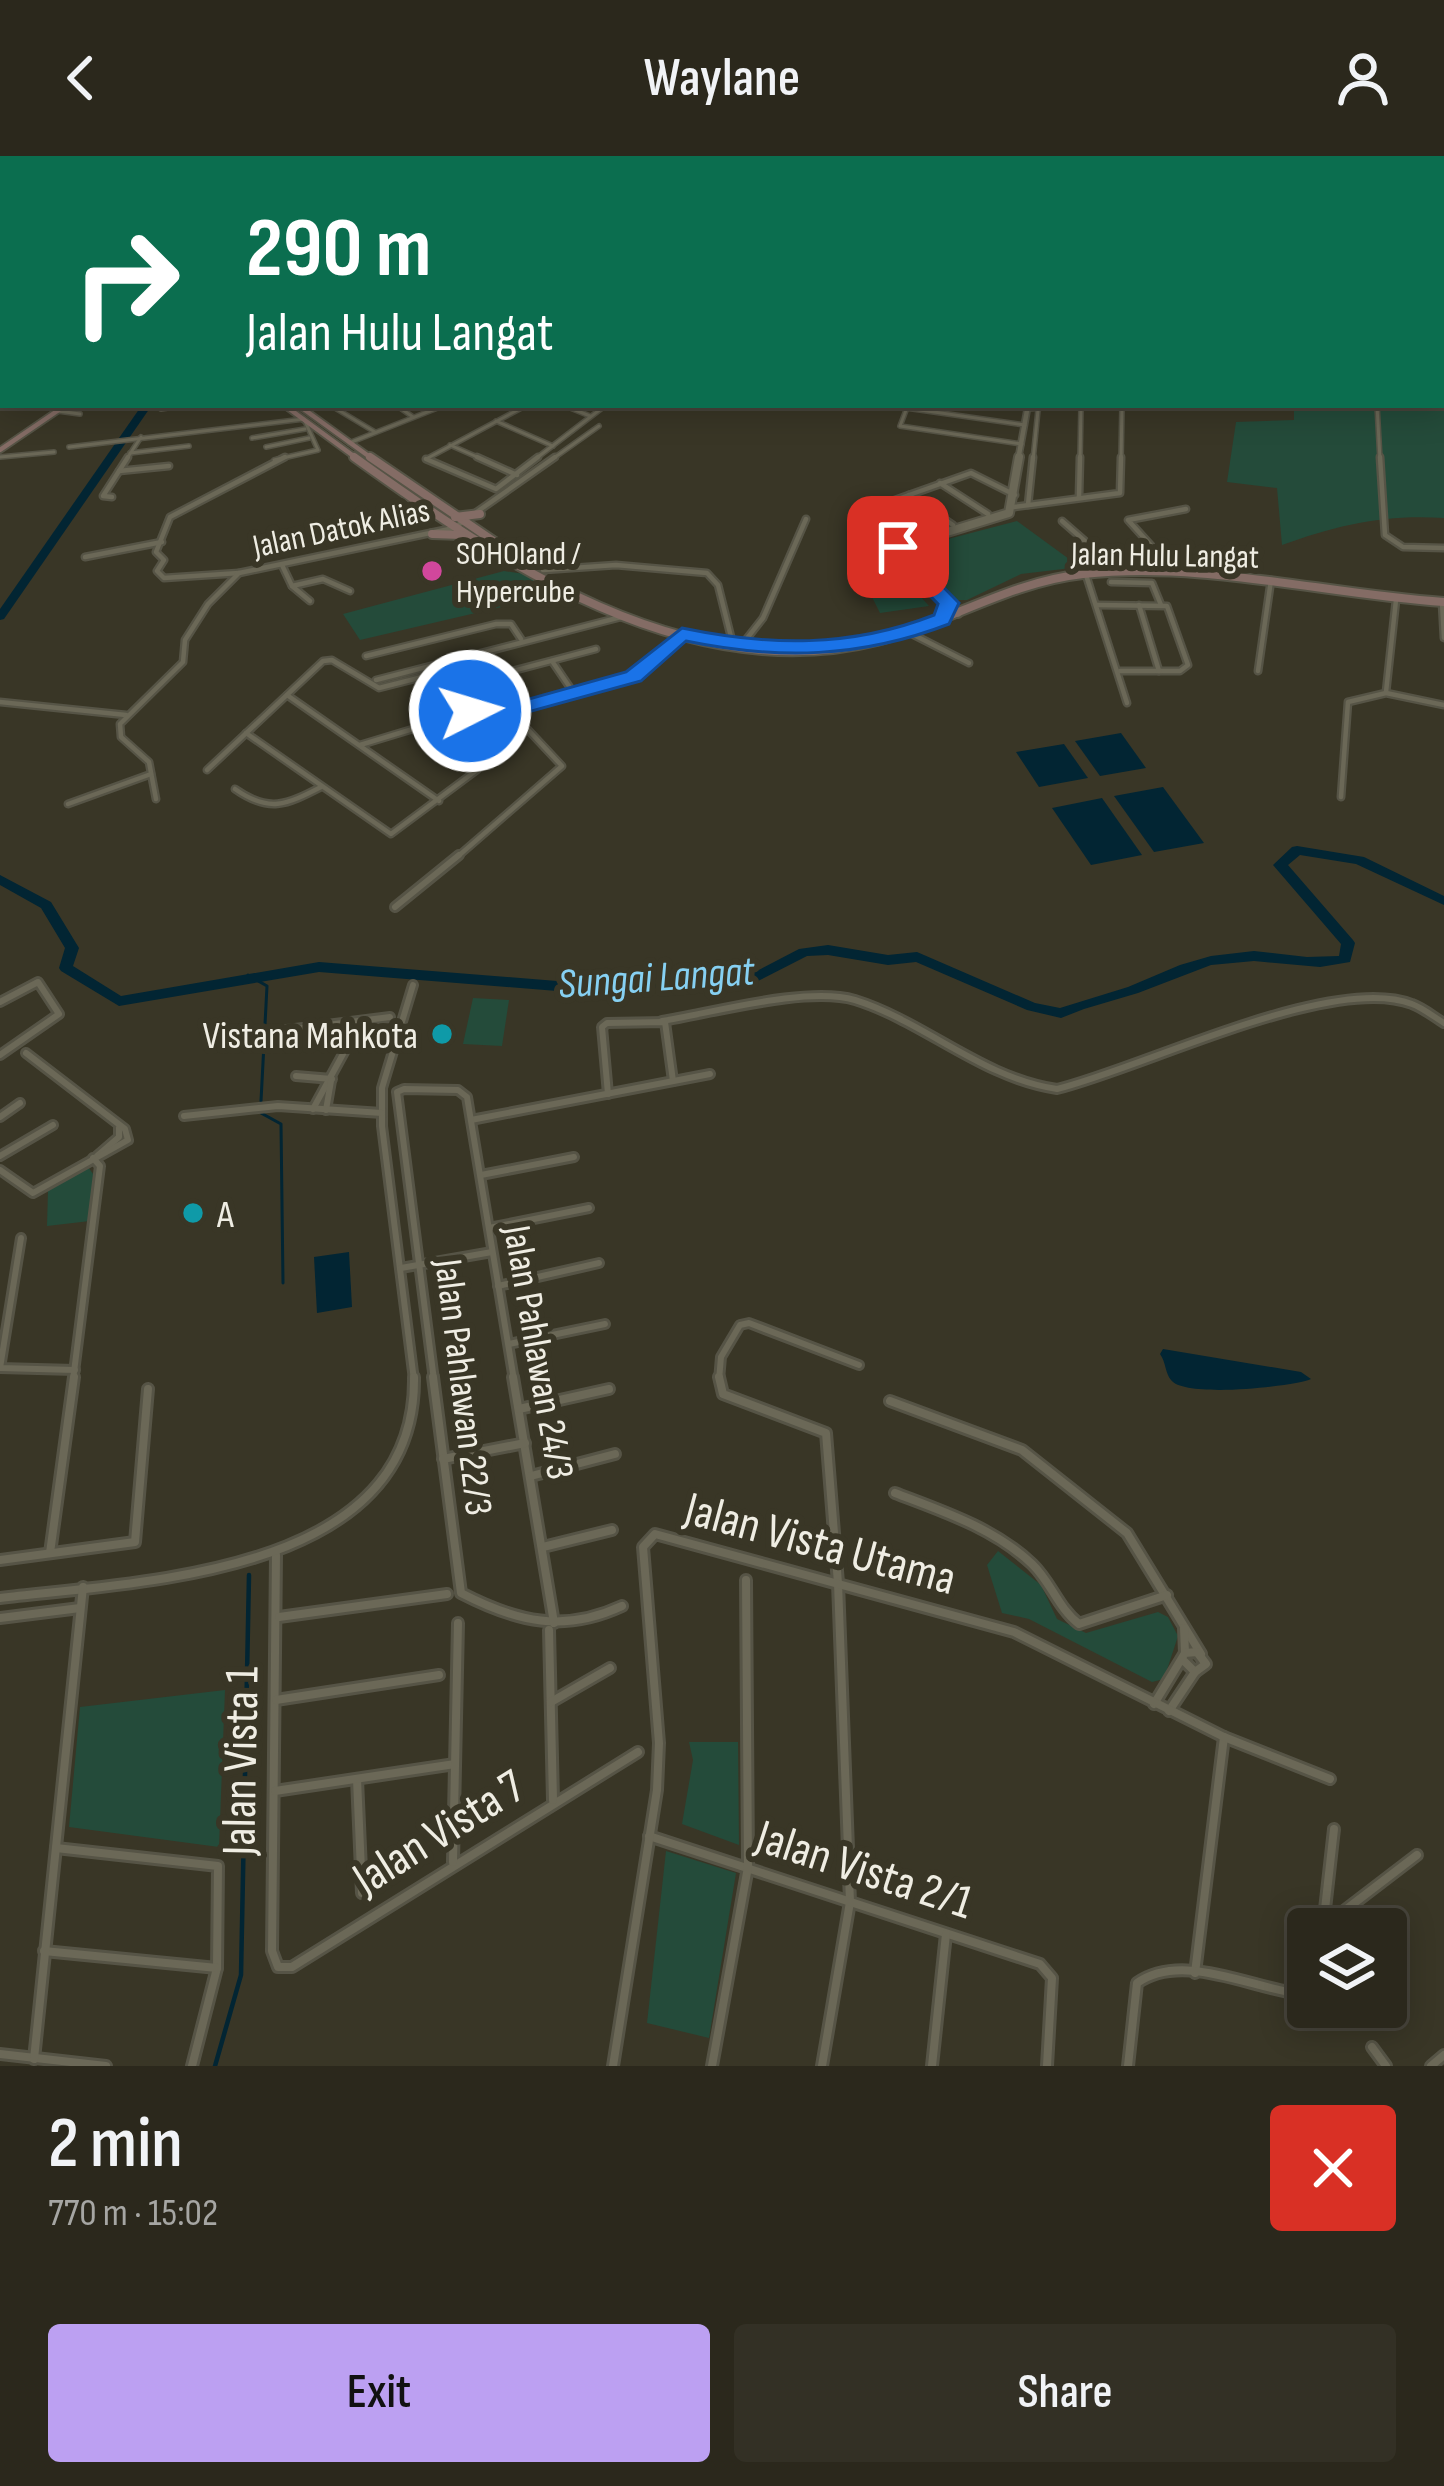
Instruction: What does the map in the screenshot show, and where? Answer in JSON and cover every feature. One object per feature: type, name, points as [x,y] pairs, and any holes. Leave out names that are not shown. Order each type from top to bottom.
[{"type":"main road","points":[[0,453],[62,408]]},
{"type":"main road","name":"Jalan Hulu Langat","points":[[287,408],[440,518],[470,534],[643,624],[737,645],[840,648],[910,633],[1026,583],[1085,573],[1271,580],[1396,600],[1443,602]]},
{"type":"main road","name":"Jalan Hulu Langat","points":[[302,408],[459,526]]},
{"type":"main road","points":[[432,534],[470,534],[478,516],[450,515]]},
{"type":"main road","points":[[432,534],[441,529],[440,518]]},
{"type":"main road","name":"Jalan Hulu Langat","points":[[470,534],[682,634]]},
{"type":"main road","points":[[942,619],[949,603]]},
{"type":"main road","points":[[664,631],[671,643]]},
{"type":"street","points":[[62,408],[80,414]]},
{"type":"street","points":[[161,409],[168,408]]},
{"type":"street","points":[[340,408],[375,432]]},
{"type":"street","points":[[400,408],[413,417]]},
{"type":"street","points":[[349,443],[437,408]]},
{"type":"street","points":[[521,408],[426,459],[494,489],[602,408]]},
{"type":"street","points":[[570,408],[590,416]]},
{"type":"street","points":[[907,408],[900,426],[1022,444]]},
{"type":"street","points":[[914,408],[1024,425]]},
{"type":"street","points":[[958,613],[895,548],[1000,519],[1014,506],[1027,408]]},
{"type":"street","points":[[1031,408],[1060,408]]},
{"type":"street","points":[[1078,499],[1081,408]]},
{"type":"street","points":[[1014,506],[1120,493],[1123,408]]},
{"type":"street","points":[[1378,408],[1385,536],[1402,547],[1444,548]]},
{"type":"street","points":[[1028,505],[1038,410]]},
{"type":"street","points":[[496,421],[565,452]]},
{"type":"street","points":[[69,447],[304,424]]},
{"type":"street","points":[[252,437],[304,424]]},
{"type":"street","points":[[238,573],[164,578],[157,571],[164,557],[156,552],[162,542],[160,532],[170,517],[198,506],[276,459],[318,450],[304,424]]},
{"type":"street","name":"Jalan Datok Alias","points":[[129,715],[183,662],[185,640],[208,604],[238,573],[459,526],[598,426]]},
{"type":"street","points":[[266,447],[324,435]]},
{"type":"street","points":[[112,496],[103,496],[139,437]]},
{"type":"street","points":[[450,445],[517,475]]},
{"type":"street","points":[[130,453],[189,446]]},
{"type":"street","points":[[0,453],[54,452]]},
{"type":"street","points":[[118,471],[169,466]]},
{"type":"street","points":[[929,540],[881,505],[970,473],[1016,495]]},
{"type":"street","points":[[940,483],[988,514]]},
{"type":"street","points":[[909,495],[953,525]]},
{"type":"street","points":[[349,524],[426,508]]},
{"type":"street","points":[[1176,573],[1128,520],[1186,509]]},
{"type":"street","points":[[543,570],[625,565],[706,573],[718,585],[737,645],[763,618],[806,519]]},
{"type":"street","points":[[1062,521],[1120,572]]},
{"type":"street","points":[[85,557],[162,542]]},
{"type":"street","points":[[282,565],[292,586],[310,601]]},
{"type":"street","points":[[1085,573],[1127,703]]},
{"type":"street","points":[[292,586],[323,579],[350,592]]},
{"type":"street","points":[[1258,671],[1271,580]]},
{"type":"street","points":[[1362,581],[1366,594]]},
{"type":"street","points":[[1111,582],[1153,583],[1161,605]]},
{"type":"street","points":[[1386,693],[1396,600]]},
{"type":"street","points":[[1443,602],[1444,638]]},
{"type":"street","points":[[1097,605],[1170,609],[1188,665],[1180,671],[1120,671]]},
{"type":"street","points":[[1139,605],[1159,671]]},
{"type":"street","points":[[586,623],[598,618],[595,612]]},
{"type":"street","points":[[376,680],[614,617],[643,624]]},
{"type":"street","points":[[366,656],[496,624],[511,624],[521,640]]},
{"type":"street","points":[[910,633],[968,663]]},
{"type":"street","points":[[510,710],[642,673],[682,634]]},
{"type":"street","points":[[505,674],[596,649]]},
{"type":"street","points":[[207,770],[323,661],[332,660],[379,688],[461,667],[472,670],[562,766],[561,772],[395,907]]},
{"type":"street","points":[[552,661],[574,693]]},
{"type":"street","points":[[1341,797],[1348,702],[1386,693],[1444,705]]},
{"type":"street","points":[[287,695],[439,801]]},
{"type":"street","points":[[0,702],[129,715],[119,730],[146,757],[156,799]]},
{"type":"street","points":[[360,746],[502,702]]},
{"type":"street","points":[[247,733],[391,834],[477,770],[437,719]]},
{"type":"street","points":[[68,804],[151,774]]},
{"type":"street","points":[[235,789],[264,810],[274,810],[322,787]]},
{"type":"street","points":[[0,1055],[59,1014],[43,983],[1,1000]]},
{"type":"street","points":[[0,1598],[224,1568],[276,1555],[364,1502],[410,1436],[415,1389],[382,1088],[413,985]]},
{"type":"street","points":[[608,1094],[605,1024],[664,1023],[818,996],[852,999],[1023,1084],[1057,1089],[1187,1048],[1258,1019],[1340,1004],[1401,997],[1430,1008],[1444,1023]]},
{"type":"street","points":[[287,1030],[390,1017]]},
{"type":"street","points":[[326,1110],[332,1080],[361,1021]]},
{"type":"street","points":[[664,1023],[673,1081]]},
{"type":"street","points":[[0,1172],[33,1193],[128,1140],[128,1132],[26,1053]]},
{"type":"street","points":[[471,1120],[710,1074]]},
{"type":"street","points":[[296,1076],[332,1080]]},
{"type":"street","points":[[313,1108],[322,1085],[332,1080]]},
{"type":"street","name":"Jalan Pahlawan 22/3","points":[[465,1093],[397,1092],[461,1593],[552,1627]]},
{"type":"street","name":"Jalan Pahlawan 24/3","points":[[465,1093],[543,1547],[552,1627],[553,1800]]},
{"type":"street","points":[[0,1117],[20,1103]]},
{"type":"street","points":[[184,1116],[265,1106],[382,1113]]},
{"type":"street","points":[[0,1156],[53,1125]]},
{"type":"street","points":[[50,1553],[100,1166],[95,1157]]},
{"type":"street","points":[[481,1175],[574,1157]]},
{"type":"street","points":[[489,1228],[589,1208]]},
{"type":"street","points":[[20,1238],[0,1368],[76,1370]]},
{"type":"street","points":[[401,1268],[492,1252]]},
{"type":"street","points":[[498,1286],[599,1263]]},
{"type":"street","points":[[0,1298],[11,1301]]},
{"type":"street","points":[[508,1345],[605,1324]]},
{"type":"street","points":[[822,2066],[850,1902],[838,1582],[826,1433],[723,1394],[721,1354],[740,1325],[749,1324],[859,1366]]},
{"type":"street","points":[[0,1559],[135,1542],[148,1389]]},
{"type":"street","points":[[519,1409],[609,1389]]},
{"type":"street","points":[[890,1401],[1022,1450],[1127,1533],[1167,1594],[1205,1668],[1196,1672],[1169,1711]]},
{"type":"street","points":[[443,1459],[524,1443]]},
{"type":"street","points":[[530,1476],[615,1454]]},
{"type":"street","points":[[895,1493],[980,1527],[1045,1576],[1071,1620],[1079,1624],[1167,1594]]},
{"type":"street","points":[[543,1547],[612,1530]]},
{"type":"street","name":"Jalan Vista Utama","points":[[613,2066],[659,1742],[645,1542],[666,1533],[1013,1633],[1223,1737],[1330,1779]]},
{"type":"street","name":"Jalan Vista 1","points":[[276,1555],[272,1951],[278,1966]]},
{"type":"street","points":[[712,2066],[748,1867],[746,1580]]},
{"type":"street","points":[[34,2059],[83,1587]]},
{"type":"street","points":[[278,1617],[446,1594]]},
{"type":"street","points":[[552,1627],[571,1626],[622,1606]]},
{"type":"street","points":[[0,1618],[80,1608]]},
{"type":"street","points":[[453,1862],[458,1623]]},
{"type":"street","points":[[1154,1704],[1184,1657],[1184,1624]]},
{"type":"street","points":[[1184,1657],[1201,1654]]},
{"type":"street","points":[[1184,1657],[1196,1672]]},
{"type":"street","points":[[550,1702],[610,1668]]},
{"type":"street","points":[[276,1700],[439,1675]]},
{"type":"street","points":[[1195,1973],[1223,1737]]},
{"type":"street","name":"Jalan Vista 7","points":[[278,1966],[292,1967],[453,1862],[638,1752]]},
{"type":"street","points":[[274,1791],[455,1764]]},
{"type":"street","points":[[357,1780],[362,1893]]},
{"type":"street","points":[[1325,1908],[1334,1829]]},
{"type":"street","name":"Jalan Vista 2/1","points":[[649,1836],[1040,1964],[1052,1978],[1047,2066]]},
{"type":"street","points":[[56,1848],[218,1866],[217,1967],[192,2066]]},
{"type":"street","points":[[1349,1908],[1417,1855]]},
{"type":"street","points":[[932,2066],[946,1934]]},
{"type":"street","points":[[44,1951],[217,1967]]},
{"type":"street","points":[[1128,2066],[1137,1983],[1158,1969],[1287,1991]]},
{"type":"street","points":[[1372,2047],[1386,2066]]},
{"type":"street","points":[[0,2054],[106,2066]]},
{"type":"street","points":[[1431,2066],[1444,2055]]},
{"type":"green space","points":[[1294,408],[1444,408],[1444,518],[1362,522],[1282,545],[1277,488],[1227,482],[1236,422],[1294,420]]},
{"type":"green space","points":[[1017,521],[1080,567],[1021,574],[967,600],[953,600],[902,551]]},
{"type":"green space","points":[[504,571],[538,576],[544,597],[360,640],[343,614]]},
{"type":"green space","points":[[900,574],[929,606],[880,613],[863,579]]},
{"type":"green space","points":[[473,998],[509,1000],[502,1046],[463,1044]]},
{"type":"green space","points":[[88,1167],[93,1174],[90,1221],[47,1226],[48,1191]]},
{"type":"green space","points":[[998,1551],[1041,1585],[1057,1619],[1086,1633],[1158,1612],[1168,1617],[1178,1636],[1164,1679],[1152,1682],[1029,1619],[1002,1613],[987,1565]]},
{"type":"green space","points":[[225,1690],[219,1847],[69,1827],[80,1707]]},
{"type":"green space","points":[[689,1742],[738,1742],[739,1845],[682,1824],[693,1760]]},
{"type":"green space","points":[[666,1851],[736,1873],[709,2038],[647,2023]]},
{"type":"water","points":[[1121,733],[1146,768],[1100,776],[1075,741]]},
{"type":"water","points":[[1064,744],[1088,778],[1039,787],[1016,752]]},
{"type":"water","points":[[1163,787],[1204,843],[1154,852],[1114,796]]},
{"type":"water","points":[[1102,798],[1142,855],[1091,865],[1052,808]]},
{"type":"water","points":[[349,1252],[352,1307],[317,1313],[314,1257]]},
{"type":"water","points":[[1163,1349],[1301,1372],[1311,1379],[1241,1389],[1180,1386],[1169,1377],[1160,1354]]},
{"type":"waterway","points":[[0,617],[145,408]]},
{"type":"waterway","name":"Sungai Langat","points":[[0,879],[46,905],[72,948],[66,968],[119,1001],[319,967],[557,986],[717,981],[758,976],[804,952],[828,950],[888,960],[917,957],[1032,1007],[1061,1013],[1211,960],[1241,956],[1320,962],[1345,959],[1348,943],[1280,865],[1297,850],[1359,860],[1444,901]]},
{"type":"waterway","points":[[248,975],[267,986],[261,1101]]},
{"type":"waterway","points":[[261,1113],[281,1124],[283,1283]]},
{"type":"waterway","points":[[215,2066],[241,1975],[249,1575]]},
{"type":"place","name":"SOHOland / Hypercube","points":[[432,571]]},
{"type":"place","name":"Vistana Mahkota","points":[[442,1034]]},
{"type":"place","name":"A","points":[[193,1213]]},
{"type":"route","points":[[470,711],[502,702],[510,710],[633,677],[682,634],[737,646],[824,650],[894,638],[942,619],[949,603],[896,551],[898,547]]}]
